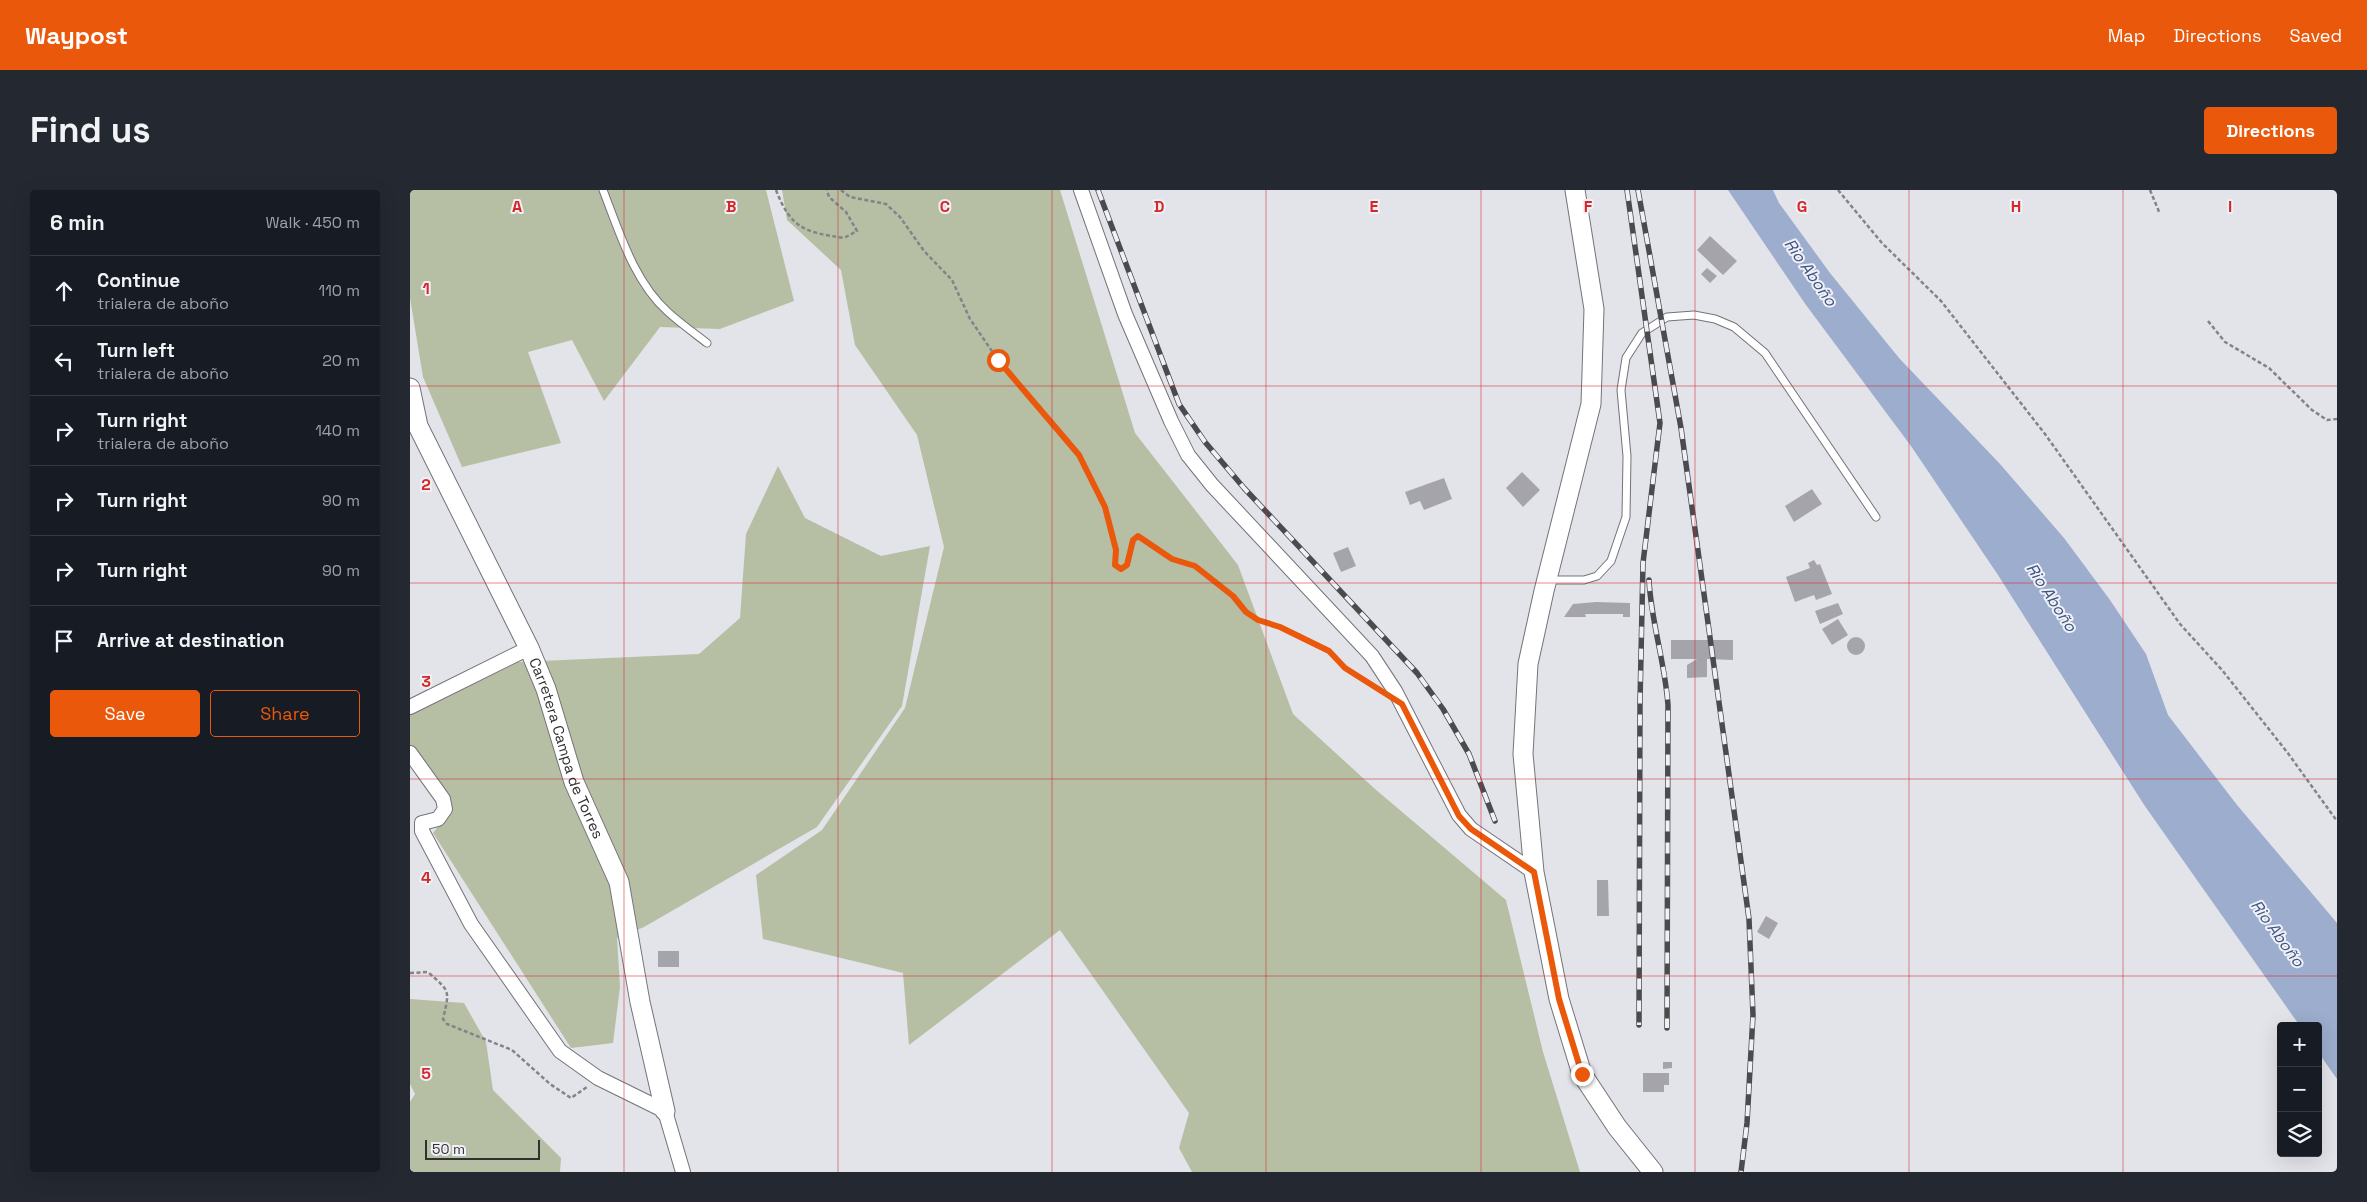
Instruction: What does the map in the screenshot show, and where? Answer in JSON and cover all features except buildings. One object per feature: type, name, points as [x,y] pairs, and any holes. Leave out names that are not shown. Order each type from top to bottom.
[{"type":"street","points":[[1081,190],[1125,314],[1188,455],[1212,485],[1372,656],[1395,691],[1459,816],[1471,829],[1534,872]]},
{"type":"street","points":[[1575,190],[1594,309],[1591,404],[1528,664],[1523,754],[1534,872],[1559,999],[1582,1074],[1617,1128],[1653,1172]]},
{"type":"street","name":"Carretera Campa de Torres","points":[[410,388],[418,426],[529,648],[546,688],[574,782],[619,882],[640,1002],[667,1119]]},
{"type":"street","points":[[410,707],[529,648]]},
{"type":"street","points":[[410,753],[417,760],[443,799],[445,809],[438,819],[422,823],[422,831],[471,924],[560,1051],[598,1078],[667,1119],[683,1172]]},
{"type":"lane","points":[[603,190],[620,234],[645,284],[667,311],[707,343]]},
{"type":"lane","points":[[1547,580],[1584,580],[1597,576],[1611,561],[1626,517],[1627,456],[1621,390],[1626,358],[1642,333],[1667,317],[1694,315],[1715,320],[1734,327],[1765,353],[1876,517]]},
{"type":"path","points":[[776,190],[782,207],[802,229],[844,238],[857,231],[846,212],[830,197],[827,190]]},
{"type":"path","points":[[842,190],[850,197],[886,204],[900,217],[924,251],[952,280],[970,319],[998,360],[1079,455],[1105,507],[1116,550],[1115,565],[1121,569],[1127,565],[1133,540],[1138,536],[1172,559],[1195,566],[1233,596],[1246,612],[1258,620],[1280,627],[1319,645],[1329,651],[1345,668],[1378,688]]},
{"type":"path","points":[[1838,190],[1882,243],[1948,309],[2045,434],[2180,624],[2222,670],[2287,752],[2337,821]]},
{"type":"path","points":[[2150,190],[2160,214]]},
{"type":"path","points":[[2208,321],[2226,342],[2269,368],[2312,410],[2328,420],[2337,420]]},
{"type":"path","points":[[410,973],[428,972],[447,989],[448,996],[443,1019],[447,1024],[512,1050],[550,1084],[571,1098],[598,1078]]},
{"type":"green space","points":[[410,190],[766,190],[794,301],[720,329],[660,327],[604,401],[572,340],[528,352],[561,443],[462,467],[423,377],[410,298]]},
{"type":"green space","points":[[782,190],[1060,190],[1135,433],[1238,565],[1293,714],[1375,789],[1506,900],[1543,1052],[1580,1172],[1192,1172],[1179,1148],[1189,1113],[1060,930],[909,1045],[903,973],[763,939],[756,875],[822,830],[905,708],[944,547],[917,435],[855,345],[841,270],[787,220]]},
{"type":"green space","points":[[778,466],[805,518],[881,556],[930,546],[902,706],[817,827],[644,927],[617,938],[620,987],[613,1043],[571,1048],[433,833],[449,813],[410,749],[410,715],[518,662],[699,654],[740,618],[746,534]]},
{"type":"green space","points":[[410,999],[464,1003],[486,1042],[493,1090],[561,1158],[560,1172],[410,1172],[410,1102],[415,1094],[410,1084]]},
{"type":"water","name":"Rio Aboño","points":[[1728,190],[1773,190],[1779,203],[1830,273],[1899,358],[2000,464],[2064,538],[2110,600],[2146,654],[2168,715],[2237,805],[2337,923],[2337,1079],[2322,1058],[2322,1022],[2297,1022],[2144,805],[1998,575],[1911,446],[1806,305]]},
{"type":"pier","points":[[1981,555],[1984,555],[2144,805],[2295,1022],[2142,807]]},
{"type":"railway","points":[[1098,190],[1179,404],[1205,442],[1244,488],[1417,673],[1443,709],[1469,754],[1495,821]]},
{"type":"railway","points":[[1627,190],[1660,423],[1643,563],[1640,702],[1639,1025]]},
{"type":"railway","points":[[1638,190],[1681,428],[1749,919],[1753,1015],[1747,1123],[1741,1172]]},
{"type":"railway","points":[[1649,580],[1652,611],[1668,705],[1667,1028]]},
{"type":"route","points":[[998,360],[1079,455],[1105,507],[1116,550],[1115,565],[1121,569],[1127,565],[1133,540],[1138,536],[1172,559],[1195,566],[1233,596],[1246,612],[1258,620],[1280,627],[1304,640],[1319,645],[1329,651],[1345,668],[1402,704],[1459,816],[1471,829],[1534,872],[1559,999],[1582,1074]]}]
